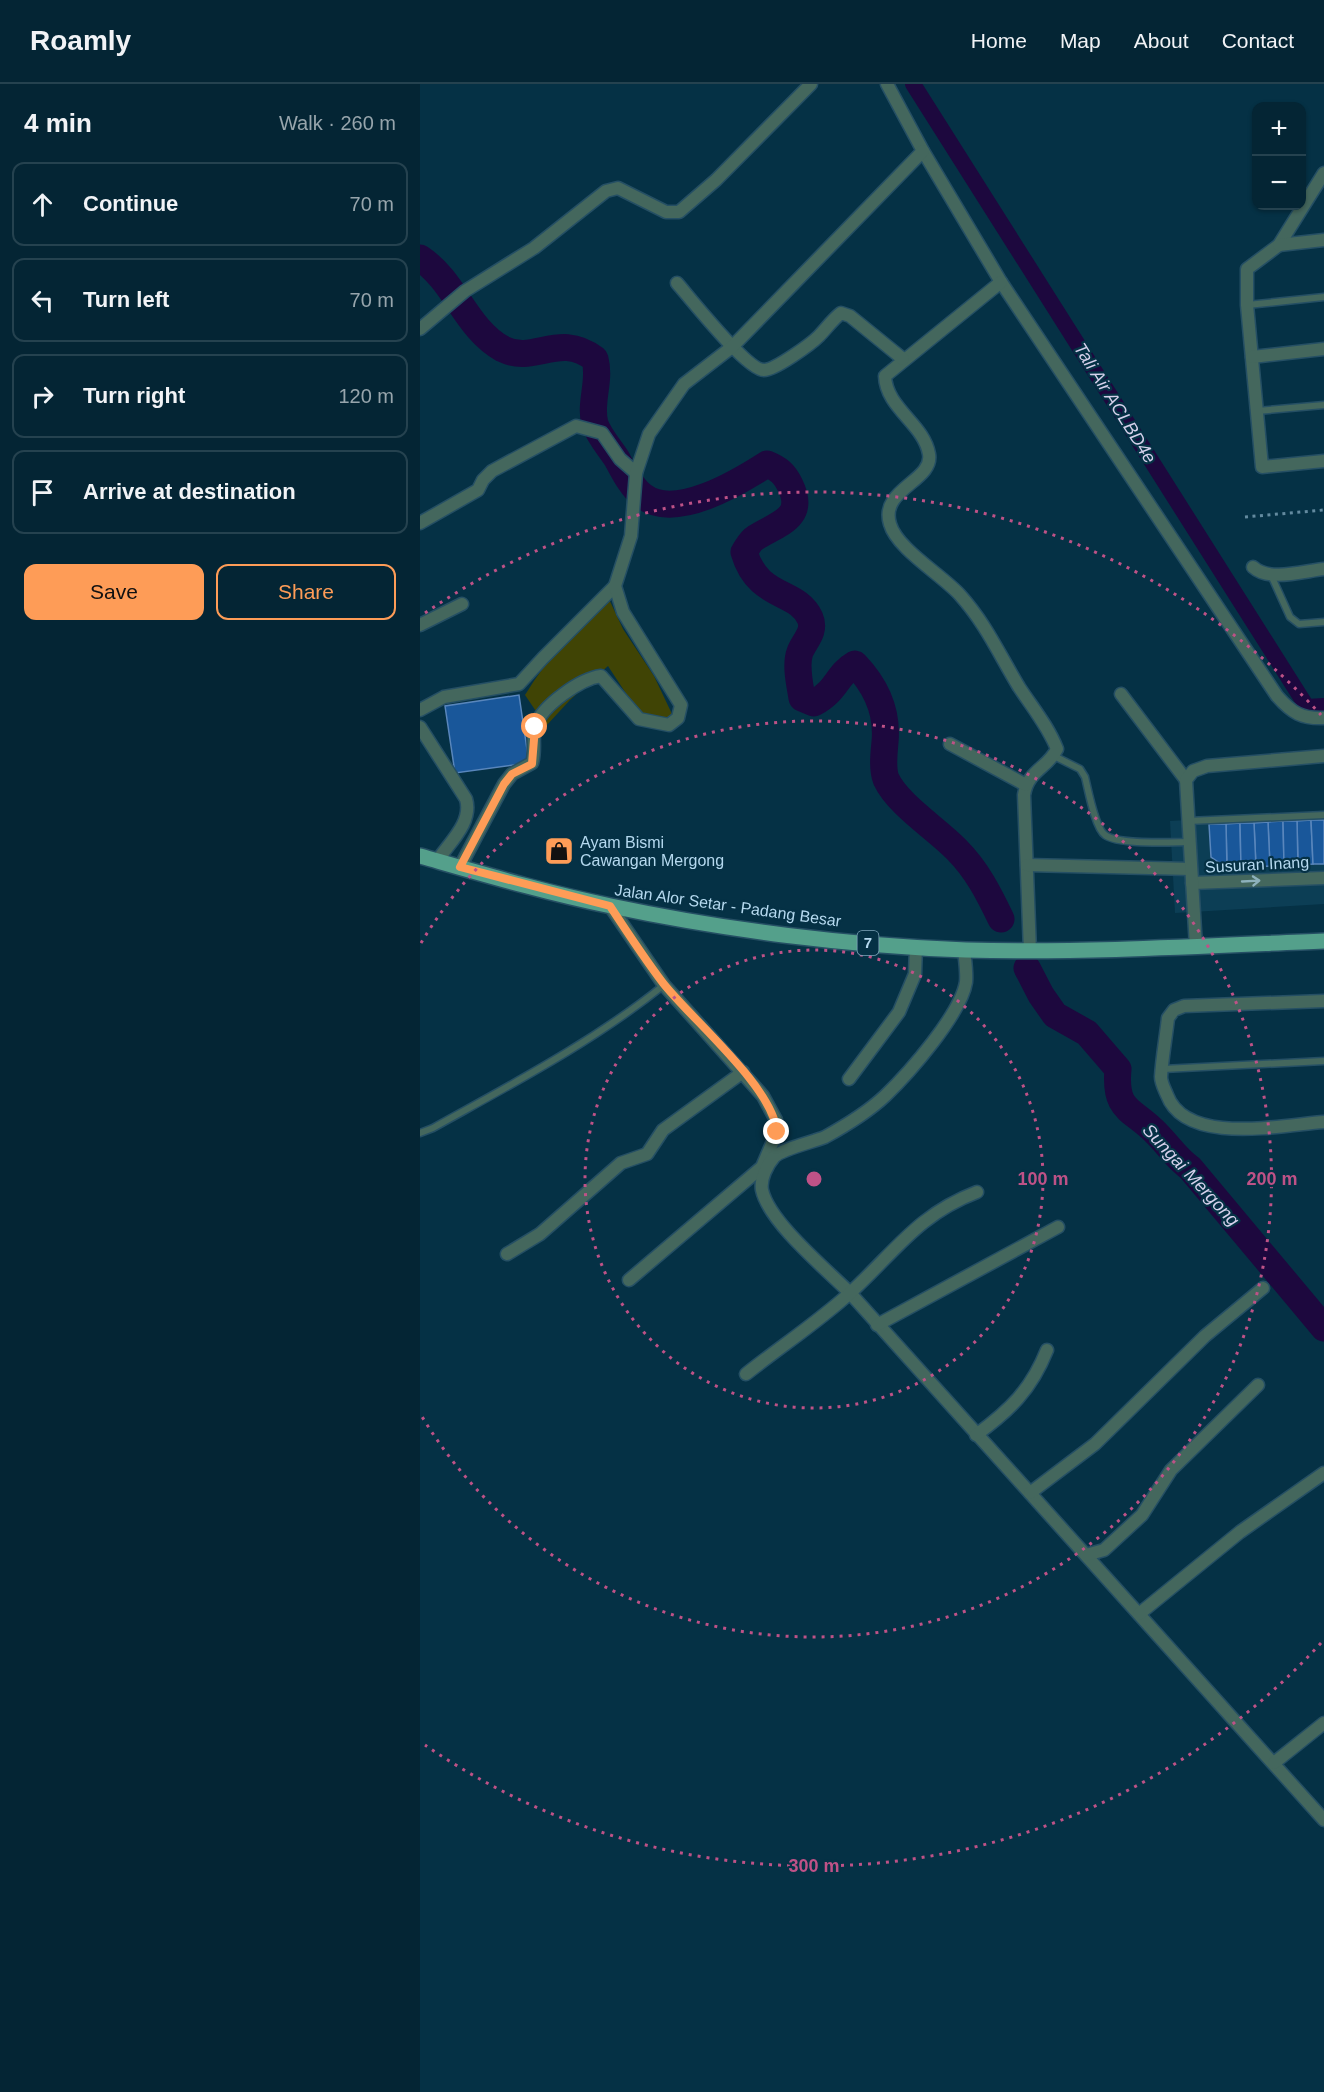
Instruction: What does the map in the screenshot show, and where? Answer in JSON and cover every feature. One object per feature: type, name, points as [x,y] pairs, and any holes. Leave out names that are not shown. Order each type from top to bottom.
[{"type":"main road","name":"Jalan Alor Setar - Padang Besar","points":[[420,856],[610,906],[735,928],[916,946],[964,950],[1030,951],[1324,941]]},
{"type":"street","points":[[420,329],[439,310],[534,248],[606,191],[618,188],[666,212],[679,212],[716,180],[811,84]]},
{"type":"street","points":[[887,84],[923,151],[1001,282],[1277,696],[1291,713],[1309,718],[1324,718]]},
{"type":"street","points":[[420,710],[444,697],[519,684],[615,586],[631,536],[636,475],[649,434],[665,409],[684,384],[732,347],[923,151]]},
{"type":"street","points":[[1324,173],[1319,188],[1279,245],[1247,269],[1247,305],[1262,468],[1324,461]]},
{"type":"street","points":[[1279,245],[1324,240]]},
{"type":"street","points":[[1001,282],[903,358],[885,376],[885,386],[927,443],[930,456],[927,466],[894,498],[887,511],[890,526],[905,545],[958,593],[998,645],[1018,685],[1053,738],[1057,749],[1054,756],[1034,773],[1026,785],[1026,865],[1030,951]]},
{"type":"street","points":[[677,283],[732,347],[758,368],[765,370],[818,337],[841,313],[850,316],[903,358]]},
{"type":"street","points":[[1252,357],[1324,349]]},
{"type":"street","points":[[420,523],[478,490],[483,480],[510,461],[576,426],[603,433],[620,459],[636,475]]},
{"type":"street","points":[[1253,567],[1258,572],[1271,574],[1324,569]]},
{"type":"street","points":[[460,867],[504,784],[512,774],[532,764],[535,727],[545,712],[570,689],[589,678],[601,676],[639,719],[669,725],[678,718],[681,705],[623,612],[615,586]]},
{"type":"street","points":[[420,625],[462,604]]},
{"type":"street","points":[[1121,694],[1186,780],[1196,947]]},
{"type":"street","points":[[420,727],[466,799],[469,811],[467,819],[437,861]]},
{"type":"street","points":[[950,744],[1026,785]]},
{"type":"street","points":[[1186,780],[1193,771],[1207,766],[1324,756]]},
{"type":"street","points":[[1026,865],[1191,869]]},
{"type":"street","name":"Susuran Inang","points":[[1192,883],[1324,878]]},
{"type":"street","points":[[610,906],[664,985],[763,1096],[776,1120],[775,1155],[762,1177],[765,1199],[776,1219],[850,1293],[1324,1820]]},
{"type":"street","points":[[849,1079],[899,1012],[915,974],[916,946]]},
{"type":"street","points":[[775,1155],[825,1137],[884,1097],[920,1057],[956,1009],[966,982],[964,950]]},
{"type":"street","points":[[1324,1001],[1184,1006],[1174,1010],[1168,1018],[1161,1077],[1170,1105],[1186,1118],[1202,1125],[1238,1129],[1324,1122]]},
{"type":"street","points":[[507,1254],[540,1234],[621,1163],[647,1154],[663,1130],[743,1072]]},
{"type":"street","points":[[628,1280],[762,1167],[777,1132]]},
{"type":"street","points":[[746,1374],[850,1293],[908,1233],[956,1200],[977,1192]]},
{"type":"street","points":[[877,1325],[1058,1227]]},
{"type":"street","points":[[1030,1493],[1095,1444],[1205,1336],[1263,1288]]},
{"type":"street","points":[[976,1435],[1020,1399],[1037,1375],[1047,1350]]},
{"type":"street","points":[[1086,1555],[1104,1550],[1142,1515],[1171,1470],[1258,1385]]},
{"type":"street","points":[[1139,1614],[1240,1532],[1324,1473]]},
{"type":"street","points":[[1274,1763],[1324,1723]]},
{"type":"lane","points":[[1247,305],[1324,297]]},
{"type":"lane","points":[[1257,411],[1324,405]]},
{"type":"lane","points":[[1271,574],[1290,617],[1299,624],[1324,622]]},
{"type":"lane","points":[[1054,756],[1080,770],[1085,777],[1099,828],[1105,835],[1118,839],[1190,842]]},
{"type":"lane","points":[[1188,821],[1324,815]]},
{"type":"lane","points":[[420,1133],[433,1128],[577,1047],[621,1020],[664,985]]},
{"type":"lane","points":[[1163,1070],[1324,1061]]},
{"type":"path","points":[[1245,517],[1324,510]]},
{"type":"shaded area","points":[[608,597],[623,629],[654,676],[672,714],[663,722],[642,718],[608,666],[570,700],[546,726],[525,695],[563,643]]},
{"type":"shaded area","points":[[1324,812],[1324,904],[1175,913],[1170,821]]},
{"type":"building","points":[[519,695],[529,763],[455,773],[445,706]]},
{"type":"building","points":[[1311,820],[1313,864],[1298,865],[1297,821]]},
{"type":"building","points":[[1311,820],[1324,820],[1324,864],[1313,864]]},
{"type":"building","points":[[1283,821],[1284,865],[1270,866],[1268,822]]},
{"type":"building","points":[[1283,821],[1297,821],[1298,865],[1284,865]]},
{"type":"building","points":[[1268,822],[1270,866],[1256,867],[1254,823]]},
{"type":"building","points":[[1240,823],[1241,867],[1227,868],[1226,824]]},
{"type":"building","points":[[1240,823],[1254,823],[1256,867],[1241,867]]},
{"type":"building","points":[[1209,824],[1226,824],[1227,868],[1211,857]]},
{"type":"waterway","name":"Tali Air ACLBD4e","points":[[913,84],[1307,707],[1324,706]]},
{"type":"waterway","name":"Sungai Mergong","points":[[420,258],[443,279],[479,330],[503,349],[515,353],[526,353],[570,348],[582,351],[595,359],[597,375],[593,408],[595,424],[628,479],[643,496],[656,503],[689,502],[724,489],[767,464],[783,474],[794,496],[795,506],[792,513],[780,524],[753,539],[744,552],[750,567],[758,578],[796,602],[810,618],[811,632],[800,652],[798,663],[802,698],[814,703],[822,698],[855,664],[875,690],[885,720],[886,779],[899,798],[949,842],[971,866],[1001,919]]},
{"type":"waterway","name":"Sungai Mergong","points":[[1027,968],[1055,1015],[1087,1033],[1118,1069],[1119,1094],[1122,1102],[1190,1168],[1324,1328]]},
{"type":"place","name":"Ayam Bismi Cawangan Mergong","points":[[559,851]]},
{"type":"route","points":[[535,727],[535,752],[532,764],[512,774],[504,784],[460,867],[610,906],[664,985],[763,1096],[776,1120],[777,1132]]}]
